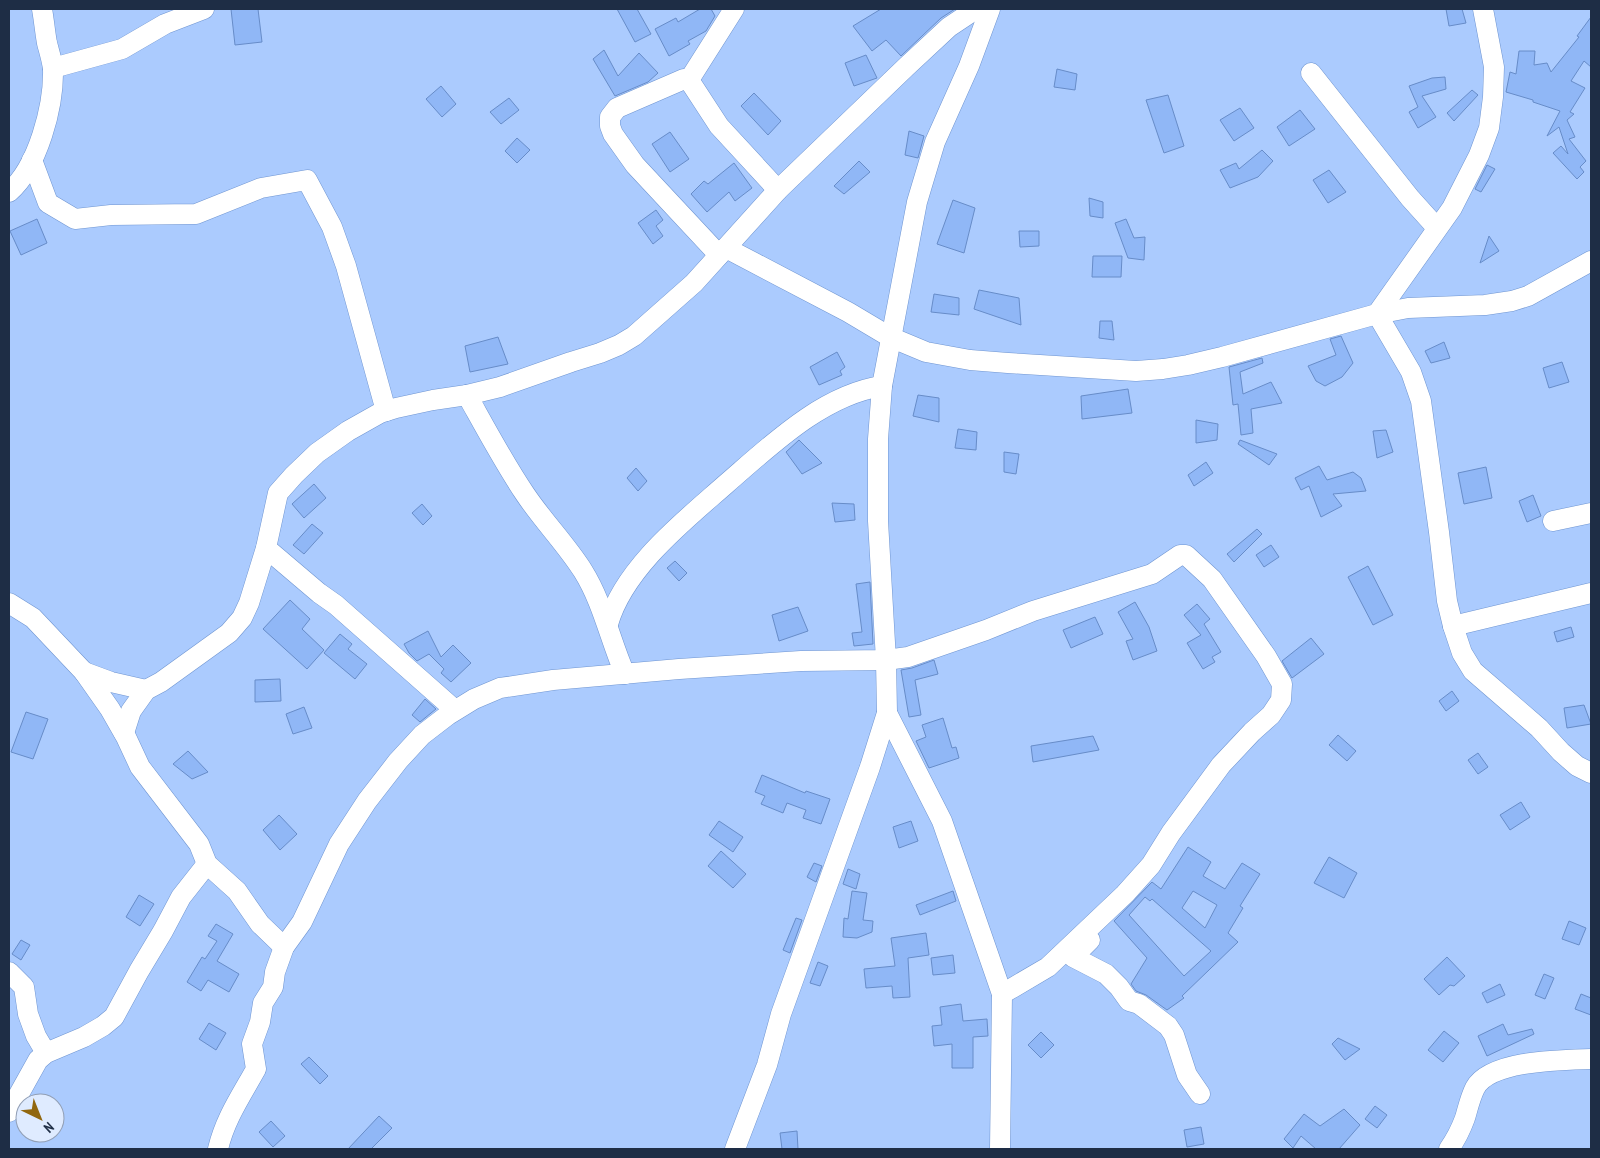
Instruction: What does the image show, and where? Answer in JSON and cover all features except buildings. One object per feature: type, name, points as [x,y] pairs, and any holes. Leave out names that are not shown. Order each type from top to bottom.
[{"type":"street","points":[[9,192],[14,188],[32,160],[43,134],[50,100],[53,68],[42,9]]},
{"type":"street","points":[[53,68],[122,49],[165,24],[204,9]]},
{"type":"street","points":[[689,80],[734,9]]},
{"type":"street","points":[[124,733],[131,711],[146,690],[161,682],[236,626],[249,603],[266,548],[278,493],[327,444],[386,411],[500,387],[619,345],[650,322],[694,283],[778,190],[949,27],[976,9]]},
{"type":"street","points":[[735,1149],[767,1065],[781,1014],[888,713],[878,521],[878,439],[882,386],[917,202],[935,142],[969,66],[990,9]]},
{"type":"street","points":[[1377,314],[1452,208],[1479,155],[1489,128],[1494,66],[1483,9]]},
{"type":"street","points":[[1311,73],[1410,198],[1437,228]]},
{"type":"street","points":[[778,190],[720,126],[689,80],[684,79],[617,108],[610,117],[610,126],[613,134],[636,165],[722,251],[848,312],[890,336],[926,352],[970,360],[1080,369],[1136,371],[1188,365],[1377,314],[1408,308],[1485,305],[1512,301],[1528,296],[1591,261]]},
{"type":"street","points":[[32,160],[48,203],[75,219],[111,215],[196,214],[261,188],[307,180],[332,227],[346,266],[386,411]]},
{"type":"street","points":[[1377,314],[1394,340],[1411,372],[1421,401],[1447,601],[1462,653],[1473,671],[1539,728],[1577,766],[1591,773]]},
{"type":"street","points":[[608,624],[630,581],[661,543],[776,441],[831,405],[866,389],[882,386]]},
{"type":"street","points":[[467,395],[526,496],[583,571],[608,624],[625,674]]},
{"type":"street","points":[[1553,521],[1591,512]]},
{"type":"street","points":[[266,548],[336,605],[455,710]]},
{"type":"street","points":[[218,1149],[223,1130],[232,1110],[256,1069],[252,1044],[260,1022],[263,1003],[273,987],[275,972],[284,947],[302,922],[339,844],[367,801],[398,761],[422,735],[455,710],[474,699],[500,688],[553,680],[801,661],[886,660],[908,657],[986,630],[1033,611],[1152,574],[1180,555],[1186,555],[1212,579],[1270,663],[1282,684],[1281,700],[1271,715],[1221,765],[1150,865],[1125,894],[1048,967],[1002,994]]},
{"type":"street","points":[[1453,626],[1591,593]]},
{"type":"street","points":[[9,603],[33,618],[84,672],[110,708],[140,767],[199,844],[207,864],[236,891],[260,924],[284,947]]},
{"type":"street","points":[[84,672],[112,682],[146,690]]},
{"type":"street","points":[[888,713],[942,821],[1002,994],[1000,1149]]},
{"type":"street","points":[[9,1112],[38,1060],[46,1053],[84,1037],[114,1017],[181,897],[207,864]]},
{"type":"street","points":[[1092,926],[1099,930],[1073,957],[1106,974],[1130,1002],[1139,1004],[1168,1026],[1174,1035],[1187,1075],[1200,1094]]},
{"type":"street","points":[[9,972],[24,987],[28,1014],[36,1036],[46,1053]]},
{"type":"street","points":[[1450,1149],[1457,1138],[1471,1096],[1482,1078],[1512,1067],[1553,1061],[1591,1059]]}]
